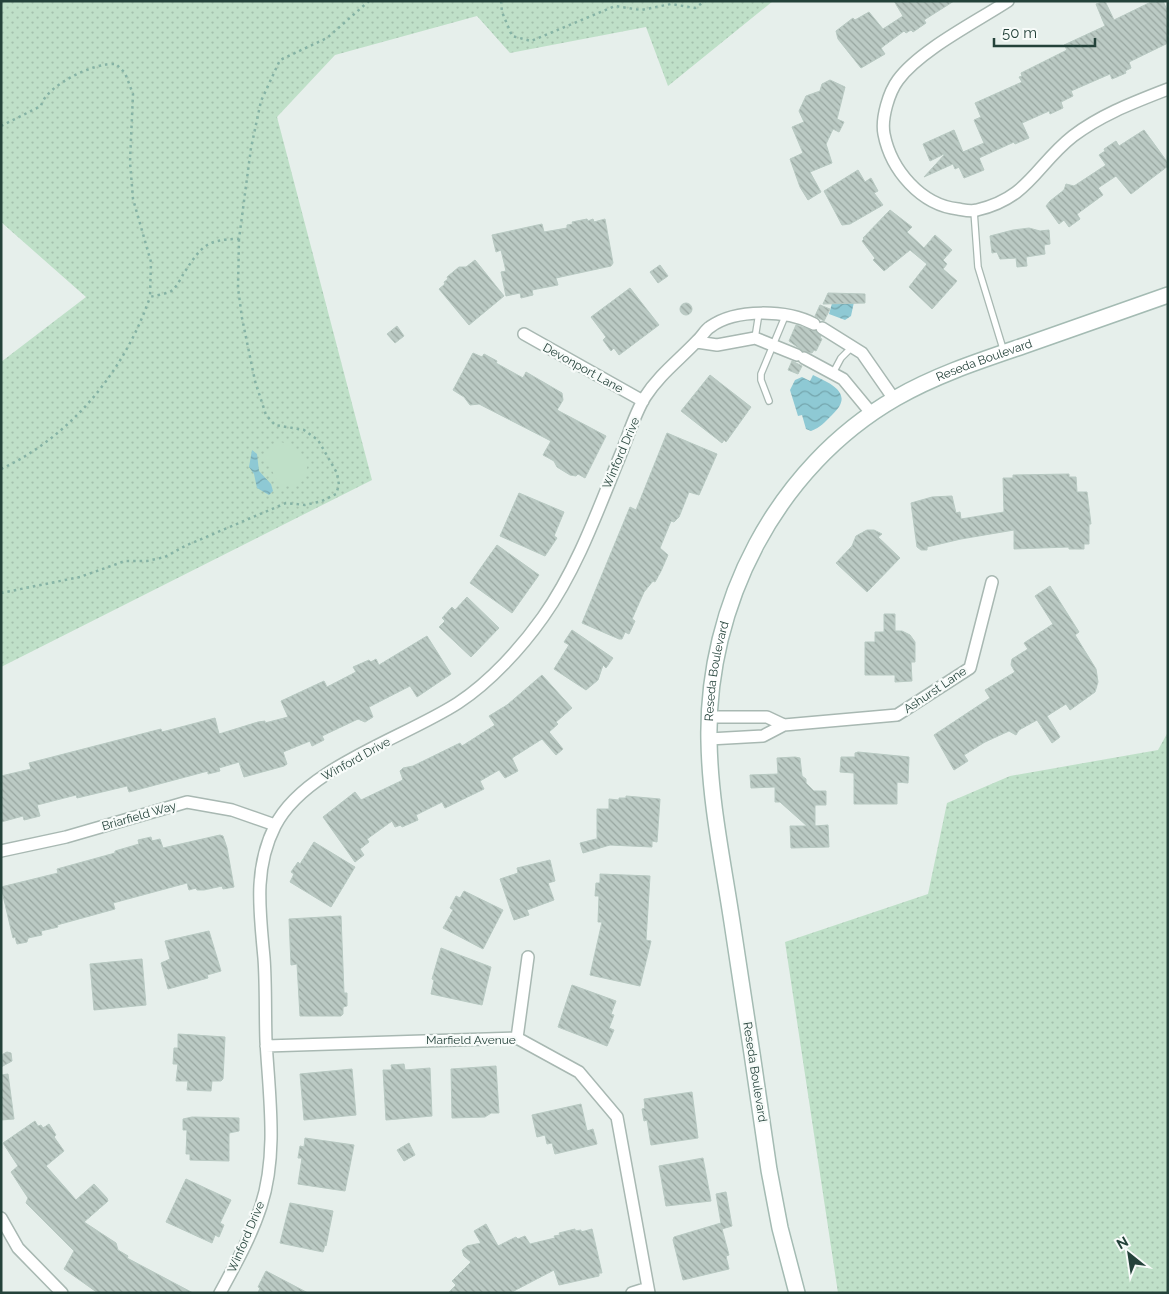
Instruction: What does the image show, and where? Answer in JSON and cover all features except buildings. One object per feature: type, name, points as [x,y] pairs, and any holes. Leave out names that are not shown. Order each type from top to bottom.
[{"type":"main road","name":"Reseda Boulevard","points":[[797,1293],[780,1228],[770,1170],[710,775],[710,688],[720,635],[741,576],[758,540],[775,514],[816,462],[872,414],[894,399],[951,371],[1168,295]]},
{"type":"street","points":[[1008,1],[919,58],[897,80],[887,102],[883,132],[894,164],[915,190],[942,208],[974,211],[1005,202],[1028,184],[1086,126],[1110,112],[1168,89]]},
{"type":"street","name":"Winford Drive","points":[[220,1293],[242,1253],[261,1206],[268,1174],[271,1141],[264,958],[259,920],[259,879],[275,825],[307,788],[328,772],[427,722],[461,701],[492,675],[520,645],[543,617],[569,574],[642,401],[671,366],[710,327],[732,318],[759,313],[786,314],[801,317],[854,346],[862,353],[894,399]]},
{"type":"street","name":"Devonport Lane","points":[[524,334],[642,401]]},
{"type":"street","points":[[697,342],[717,345],[755,338],[774,344],[833,373],[851,387],[872,414]]},
{"type":"street","name":"Ashurst Lane","points":[[709,739],[763,736],[784,726],[897,715],[970,668],[992,582]]},
{"type":"street","name":"Ashurst Lane","points":[[710,717],[767,717],[784,726]]},
{"type":"street","name":"Briarfield Way","points":[[1,850],[66,837],[186,802],[232,810],[275,825]]},
{"type":"street","points":[[517,1038],[528,957]]},
{"type":"street","name":"Marfield Avenue","points":[[266,1046],[517,1038],[580,1072],[617,1117],[649,1291]]},
{"type":"street","points":[[1,1218],[18,1248],[62,1293]]},
{"type":"street","points":[[632,1293],[649,1291]]},
{"type":"lane","points":[[974,211],[978,267],[1004,353]]},
{"type":"lane","points":[[755,338],[759,313]]},
{"type":"lane","points":[[769,402],[761,380],[786,314]]},
{"type":"lane","points":[[833,373],[841,358],[854,346]]},
{"type":"path","points":[[1,593],[80,578],[125,561],[146,561],[166,557],[185,546],[286,503],[305,505],[322,501],[336,494],[339,485],[337,473],[318,440],[304,430],[275,425],[270,422],[266,415],[254,381],[242,318],[238,288],[239,239],[251,148],[261,101],[280,60],[327,38],[369,1]]},
{"type":"path","points":[[501,1],[502,12],[512,36],[531,41],[616,6],[642,10],[671,4],[695,8],[705,1]]},
{"type":"path","points":[[1,126],[41,106],[43,98],[49,91],[69,78],[107,63],[116,64],[125,73],[132,94],[130,162],[134,199],[151,262],[150,297],[144,315],[99,393],[75,418],[25,458],[1,469]]},
{"type":"path","points":[[150,297],[174,289],[198,251],[207,243],[220,239],[239,239]]},
{"type":"green space","points":[[1,1],[773,1],[668,86],[646,27],[510,53],[477,16],[335,55],[277,117],[372,480],[1,667],[1,362],[86,297],[1,222]]},
{"type":"green space","points":[[281,442],[293,446],[308,462],[305,479],[296,486],[283,486],[277,480],[264,456],[271,446]]},
{"type":"green space","points":[[1168,732],[1168,1293],[838,1293],[785,942],[928,894],[947,803],[1010,776],[1158,750]]},
{"type":"water","points":[[833,300],[842,300],[842,304],[854,302],[851,316],[845,320],[829,314]]},
{"type":"water","points":[[813,375],[838,390],[841,395],[841,401],[839,408],[827,420],[811,431],[806,429],[802,415],[798,416],[790,390],[795,380],[802,377],[810,381]]},
{"type":"water","points":[[252,450],[257,454],[259,471],[271,484],[273,491],[269,495],[257,488],[254,474],[249,467]]}]
